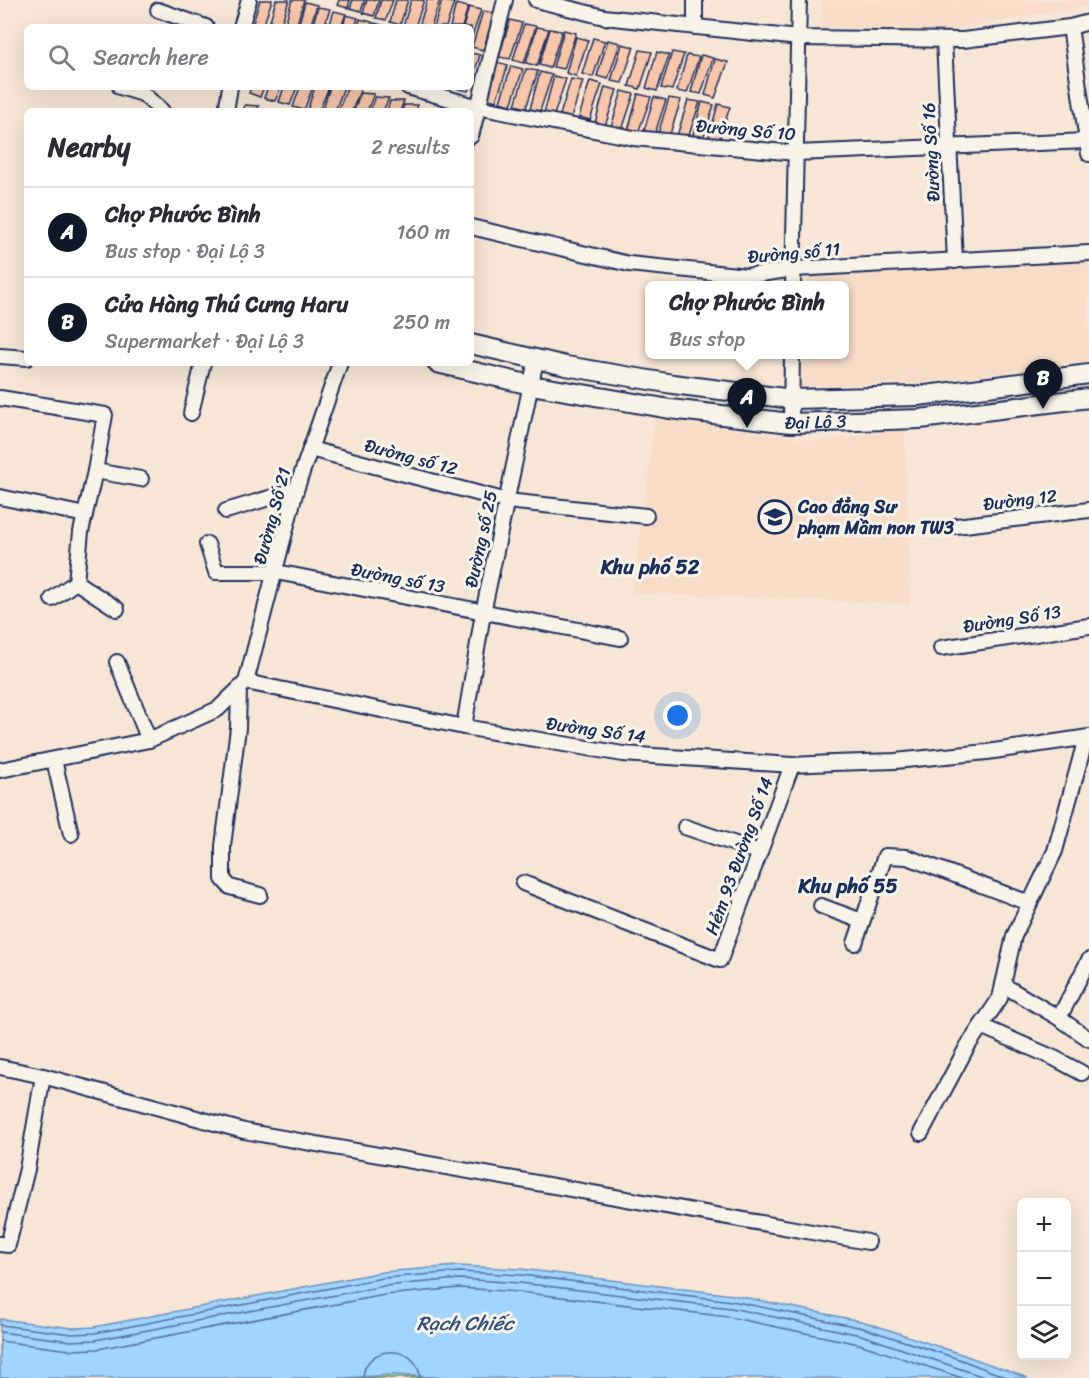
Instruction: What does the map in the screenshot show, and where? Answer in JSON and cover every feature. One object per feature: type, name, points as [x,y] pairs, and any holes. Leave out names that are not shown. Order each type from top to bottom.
[{"type":"street","points":[[242,24],[249,0]]},
{"type":"street","points":[[474,124],[505,0]]},
{"type":"street","points":[[536,0],[604,17],[799,38],[944,41],[1070,27],[1089,22]]},
{"type":"street","points":[[694,27],[695,0]]},
{"type":"street","points":[[793,281],[799,0]]},
{"type":"street","points":[[158,10],[198,24]]},
{"type":"street","points":[[1070,27],[1088,147]]},
{"type":"street","name":"Đường Số 16","points":[[944,41],[955,261]]},
{"type":"street","points":[[130,90],[143,94],[159,108]]},
{"type":"street","points":[[226,108],[230,90]]},
{"type":"street","name":"Đường Số 10","points":[[418,90],[478,107],[634,138],[796,153],[948,146],[1088,147]]},
{"type":"street","name":"Đường số 11","points":[[474,228],[629,264],[747,276],[794,269],[1089,253]]},
{"type":"street","name":"Đại Lộ 3","points":[[474,345],[536,360],[673,384],[792,399],[918,396],[1089,374]]},
{"type":"street","points":[[0,356],[24,358]]},
{"type":"street","points":[[791,423],[792,359]]},
{"type":"street","name":"Đường số 25","points":[[464,727],[483,613],[536,360]]},
{"type":"street","points":[[191,413],[202,366]]},
{"type":"street","name":"Đường Số 21","points":[[260,895],[230,887],[223,879],[223,846],[242,686],[276,572],[296,490],[339,366]]},
{"type":"street","name":"Đại Lộ 3","points":[[450,366],[531,385],[670,409],[791,423],[920,419],[1089,398]]},
{"type":"street","points":[[0,398],[105,415],[81,532],[76,582],[52,599]]},
{"type":"street","name":"Đường số 12","points":[[310,449],[507,501],[646,516]]},
{"type":"street","points":[[95,471],[141,479]]},
{"type":"street","points":[[226,511],[296,490]]},
{"type":"street","points":[[0,497],[85,515]]},
{"type":"street","name":"Đường 12","points":[[956,526],[1089,510]]},
{"type":"street","name":"Đường số 13","points":[[207,544],[216,572],[276,572],[620,638]]},
{"type":"street","points":[[76,582],[117,609]]},
{"type":"street","name":"Đường Số 13","points":[[941,648],[1089,626]]},
{"type":"street","points":[[117,662],[149,740]]},
{"type":"street","points":[[0,771],[149,740],[218,709],[242,686]]},
{"type":"street","name":"Đường Số 14","points":[[242,686],[623,754],[792,765],[895,761],[987,752],[1088,738]]},
{"type":"street","points":[[921,1133],[967,1047],[1000,998],[1014,936],[1055,851],[1088,738]]},
{"type":"street","points":[[54,760],[71,834]]},
{"type":"street","name":"Hẻm 93 Đường Số 14","points":[[523,883],[720,960],[792,765]]},
{"type":"street","points":[[685,827],[759,852]]},
{"type":"street","points":[[855,943],[885,856],[907,857],[1029,903]]},
{"type":"street","points":[[821,906],[862,921]]},
{"type":"street","points":[[1059,1018],[1089,960]]},
{"type":"street","points":[[1003,985],[1059,1018],[1089,1039]]},
{"type":"street","points":[[981,1026],[1082,1073]]},
{"type":"street","points":[[0,1067],[44,1076],[244,1131],[868,1242]]},
{"type":"street","points":[[0,1244],[8,1245],[27,1169],[44,1076]]},
{"type":"shaded area","points":[[822,0],[1089,0],[1089,5],[947,31],[821,28]]},
{"type":"shaded area","points":[[1089,260],[1089,361],[921,383],[801,386],[803,359],[849,359],[849,281],[806,281],[807,274]]},
{"type":"shaded area","name":"Cao đẳng Sư phạm Mầm non TW3","points":[[655,418],[818,441],[905,429],[910,604],[632,593]]},
{"type":"green space","points":[[391,1375],[456,1378],[342,1378]]},
{"type":"water","name":"Rạch Chiếc","points":[[458,1266],[521,1269],[733,1295],[865,1322],[1028,1378],[456,1378],[391,1375],[342,1378],[0,1378],[0,1319],[73,1328],[94,1327],[382,1272]]},
{"type":"building","points":[[260,0],[272,0],[264,24],[253,24]]},
{"type":"building","points":[[276,0],[289,0],[281,24],[269,24]]},
{"type":"building","points":[[292,0],[304,0],[297,24],[285,24]]},
{"type":"building","points":[[339,0],[350,0],[348,8],[337,5]]},
{"type":"building","points":[[353,0],[365,0],[361,11],[350,8]]},
{"type":"building","points":[[367,0],[379,0],[374,16],[363,13]]},
{"type":"building","points":[[381,0],[393,0],[386,20],[376,18]]},
{"type":"building","points":[[396,0],[408,0],[400,24],[390,22]]},
{"type":"building","points":[[411,0],[424,0],[416,24],[404,24]]},
{"type":"building","points":[[427,0],[440,0],[432,24],[420,24]]},
{"type":"building","points":[[442,1],[454,3],[447,24],[435,24]]},
{"type":"building","points":[[305,2],[317,5],[311,24],[299,24]]},
{"type":"building","points":[[456,4],[468,7],[463,24],[451,24]]},
{"type":"building","points":[[318,7],[330,9],[325,24],[313,24]]},
{"type":"building","points":[[469,7],[481,10],[474,31],[474,24],[464,24]]},
{"type":"building","points":[[334,11],[346,14],[342,24],[330,24]]},
{"type":"building","points":[[483,11],[495,13],[483,50],[474,48]]},
{"type":"building","points":[[346,15],[358,18],[356,24],[344,24]]},
{"type":"building","points":[[360,19],[372,22],[372,24],[359,24]]},
{"type":"building","points":[[510,20],[522,23],[510,59],[499,57]]},
{"type":"building","points":[[524,24],[536,26],[524,63],[513,60]]},
{"type":"building","points":[[537,27],[549,29],[537,66],[526,63]]},
{"type":"building","points":[[550,29],[562,31],[550,68],[539,65]]},
{"type":"building","points":[[564,30],[576,33],[564,69],[553,67]]},
{"type":"building","points":[[576,37],[588,40],[576,76],[566,73]]},
{"type":"building","points":[[593,38],[605,41],[593,77],[582,74]]},
{"type":"building","points":[[608,40],[620,43],[608,79],[597,76]]},
{"type":"building","points":[[622,44],[634,47],[622,83],[611,81]]},
{"type":"building","points":[[640,50],[652,52],[640,89],[629,86]]},
{"type":"building","points":[[657,52],[669,55],[657,91],[646,88]]},
{"type":"building","points":[[672,52],[684,54],[672,90],[661,88]]},
{"type":"building","points":[[474,54],[480,55],[474,74]]},
{"type":"building","points":[[687,55],[699,57],[687,93],[677,91]]},
{"type":"building","points":[[701,55],[713,58],[701,94],[691,92]]},
{"type":"building","points":[[715,59],[728,62],[715,98],[705,95]]},
{"type":"building","points":[[496,62],[508,65],[496,101],[486,98]]},
{"type":"building","points":[[511,66],[523,69],[511,105],[500,102]]},
{"type":"building","points":[[526,69],[538,71],[526,108],[515,105]]},
{"type":"building","points":[[540,72],[552,75],[540,111],[530,109]]},
{"type":"building","points":[[554,76],[566,79],[554,115],[544,113]]},
{"type":"building","points":[[571,79],[583,81],[571,118],[560,115]]},
{"type":"building","points":[[590,81],[602,84],[590,120],[579,117]]},
{"type":"building","points":[[605,87],[617,90],[605,126],[595,123]]},
{"type":"building","points":[[250,90],[263,90],[260,97],[249,93]]},
{"type":"building","points":[[267,90],[280,90],[275,101],[264,98]]},
{"type":"building","points":[[283,90],[296,90],[290,105],[279,102]]},
{"type":"building","points":[[299,90],[312,90],[305,108],[293,107]]},
{"type":"building","points":[[314,90],[328,90],[320,108],[308,108]]},
{"type":"building","points":[[329,90],[343,90],[336,108],[323,108]]},
{"type":"building","points":[[346,90],[360,90],[353,108],[339,108]]},
{"type":"building","points":[[622,91],[634,94],[622,130],[611,127]]},
{"type":"building","points":[[360,93],[374,94],[368,108],[355,108]]},
{"type":"building","points":[[638,94],[651,97],[638,133],[628,131]]},
{"type":"building","points":[[375,97],[389,98],[384,108],[371,108]]},
{"type":"building","points":[[654,97],[666,100],[654,136],[643,134]]},
{"type":"building","points":[[669,98],[681,100],[669,137],[658,134]]},
{"type":"building","points":[[688,100],[700,102],[688,138],[677,136]]},
{"type":"building","points":[[390,101],[404,101],[401,108],[388,108]]},
{"type":"building","points":[[702,102],[714,105],[702,141],[692,138]]},
{"type":"building","points":[[718,104],[730,107],[718,143],[708,140]]},
{"type":"building","points":[[245,105],[259,106],[258,108],[244,108]]},
{"type":"building","points":[[404,105],[418,105],[417,108],[403,108]]},
{"type":"place","name":"Cửa Hàng Thú Cưng Haru","points":[[1043,409]]},
{"type":"place","name":"Chợ Phước Bình","points":[[747,428]]},
{"type":"place","name":"Cao đẳng Sư phạm Mầm non TW3","points":[[775,517]]},
{"type":"district","name":"Khu phố 52","points":[[650,567]]},
{"type":"district","name":"Khu phố 55","points":[[848,886]]}]
